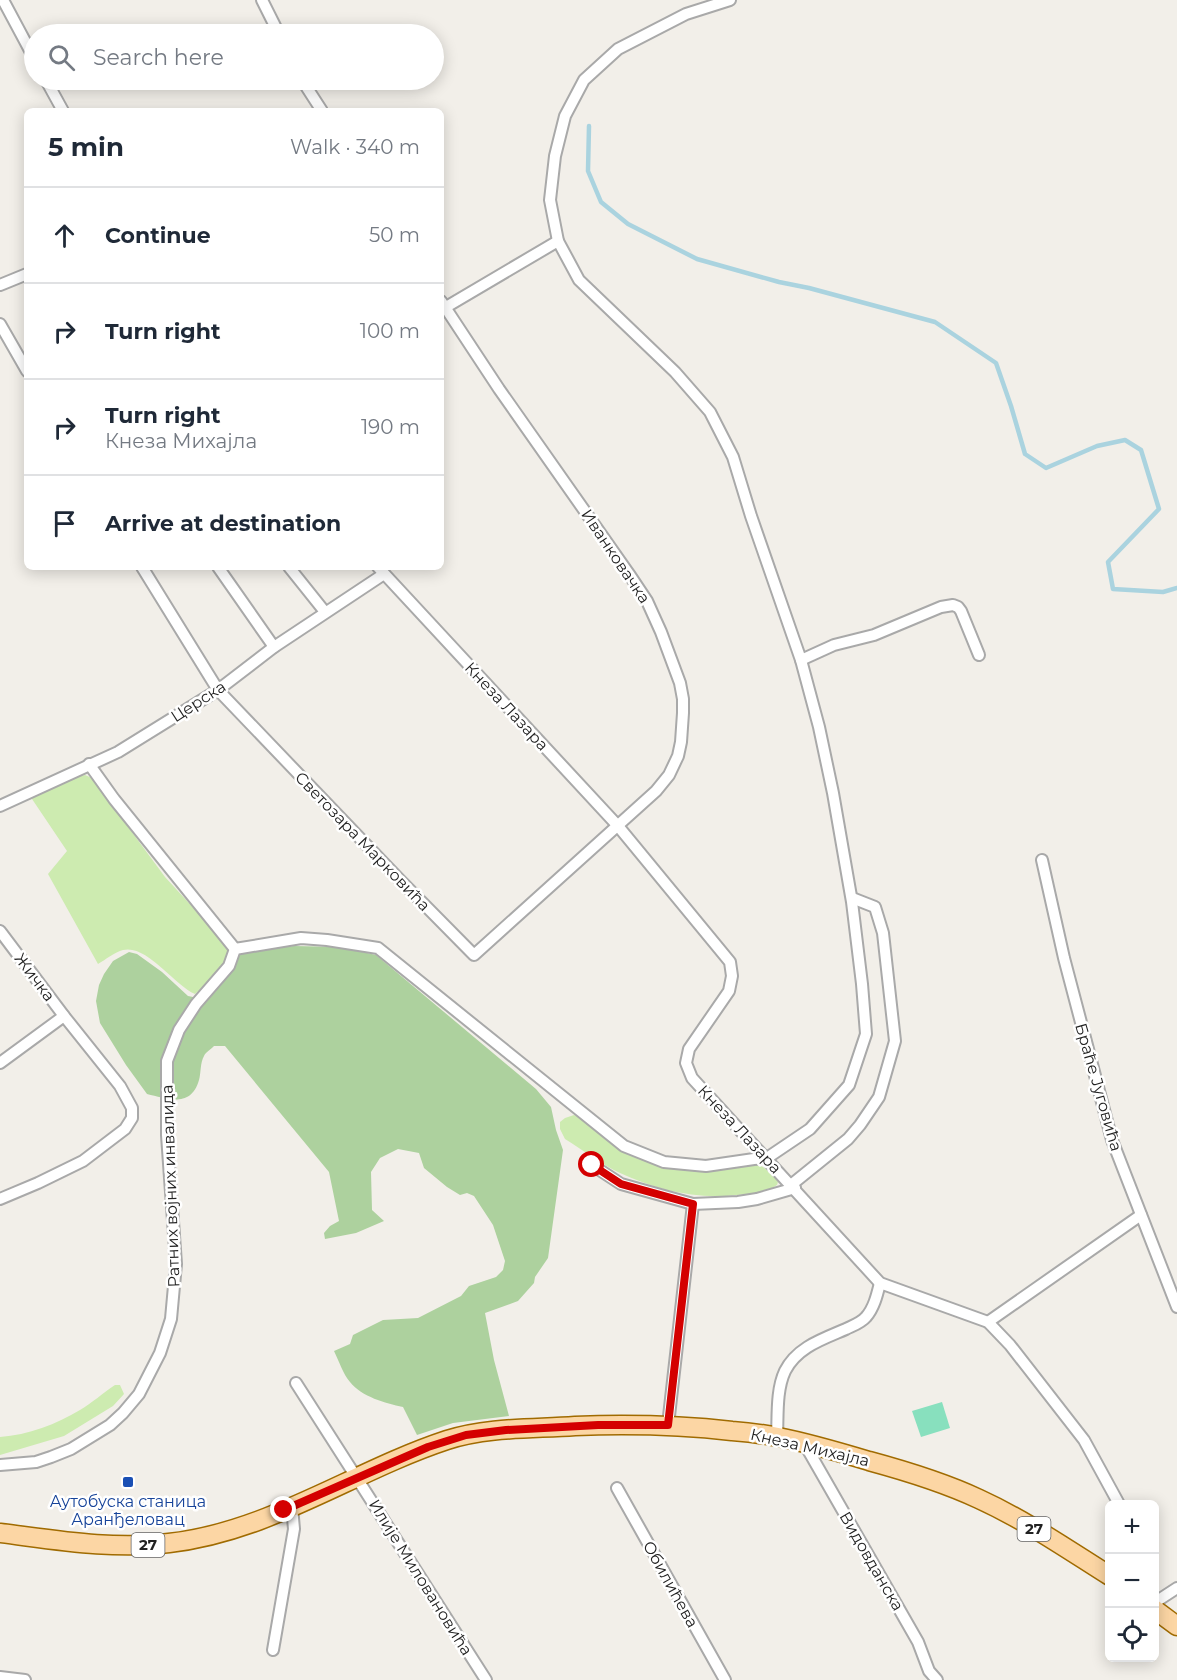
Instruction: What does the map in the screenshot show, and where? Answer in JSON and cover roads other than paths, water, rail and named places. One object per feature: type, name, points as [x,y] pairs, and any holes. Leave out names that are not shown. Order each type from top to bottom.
[{"type":"main road","name":"Кнеза Михајла","points":[[0,1533],[102,1545],[171,1543],[215,1535],[292,1508],[428,1447],[466,1435],[487,1431],[598,1425],[668,1425],[777,1436],[909,1472],[955,1488],[1006,1513],[1105,1573]]},
{"type":"main road","points":[[1159,1612],[1177,1626]]},
{"type":"street","points":[[3,0],[24,39]]},
{"type":"street","points":[[262,0],[274,24]]},
{"type":"street","points":[[89,764],[121,808],[235,949],[301,938],[378,948],[624,1146],[664,1162],[706,1166],[767,1158],[810,1129],[849,1085],[866,1034],[852,898],[833,793],[801,660],[733,457],[710,412],[675,372],[579,280],[558,241],[550,200],[555,156],[565,117],[584,80],[618,49],[686,14],[730,0]]},
{"type":"street","points":[[51,90],[61,108]]},
{"type":"street","points":[[308,90],[320,108]]},
{"type":"street","points":[[444,305],[558,241]]},
{"type":"street","points":[[0,285],[24,275]]},
{"type":"street","name":"Иванковачка","points":[[444,309],[647,601],[675,667],[683,699],[683,729],[678,756],[669,775],[656,791],[618,825]]},
{"type":"street","points":[[0,324],[24,366]]},
{"type":"street","name":"Светозара Марковића","points":[[144,570],[218,690],[474,955],[618,825]]},
{"type":"street","points":[[220,570],[274,647]]},
{"type":"street","points":[[291,570],[326,612]]},
{"type":"street","name":"Кнеза Лазара","points":[[381,570],[618,825],[730,962],[732,976],[729,991],[689,1048],[686,1062],[692,1078],[880,1283],[988,1322],[1010,1345],[1084,1440],[1117,1500]]},
{"type":"street","name":"Церска","points":[[0,806],[118,752],[218,690],[381,570]]},
{"type":"street","points":[[801,660],[834,645],[874,635],[952,604],[961,611],[979,655]]},
{"type":"street","name":"Браће Југовића","points":[[1042,860],[1064,958],[1112,1140],[1177,1307]]},
{"type":"street","points":[[592,1165],[621,1184],[693,1204],[738,1202],[757,1199],[793,1186],[848,1139],[879,1097],[895,1041],[883,933],[875,908],[852,898]]},
{"type":"street","name":"Жичка","points":[[0,931],[64,1016],[0,1063]]},
{"type":"street","name":"Ратних војних инвалида","points":[[0,1466],[36,1462],[51,1457],[71,1449],[110,1425],[139,1394],[160,1353],[171,1319],[176,1264],[167,1135],[167,1061],[179,1030],[196,1004],[229,966],[235,949]]},
{"type":"street","points":[[0,1199],[83,1161],[115,1138],[132,1118],[132,1108],[120,1086],[64,1016]]},
{"type":"street","points":[[668,1425],[693,1204]]},
{"type":"street","points":[[988,1322],[1141,1215]]},
{"type":"street","points":[[777,1436],[780,1394],[785,1372],[796,1356],[808,1346],[855,1325],[865,1318],[875,1301],[880,1283]]},
{"type":"street","name":"Илије Миловановића","points":[[296,1383],[486,1680]]},
{"type":"street","name":"Видовданска","points":[[804,1443],[918,1642],[930,1677]]},
{"type":"street","name":"Обилићева","points":[[617,1488],[725,1680]]},
{"type":"street","points":[[273,1650],[294,1529],[292,1508]]},
{"type":"street","points":[[1159,1600],[1177,1588]]},
{"type":"street","points":[[0,1677],[25,1680]]},
{"type":"waterway","points":[[589,126],[588,171],[601,202],[628,224],[697,259],[935,322],[996,363],[1025,454],[1046,468],[1097,446],[1125,440],[1141,450],[1159,509],[1108,562],[1113,589],[1163,592],[1177,588]]},
{"type":"place","name":"Аутобуска станица Аранђеловац","points":[[128,1482]]}]
